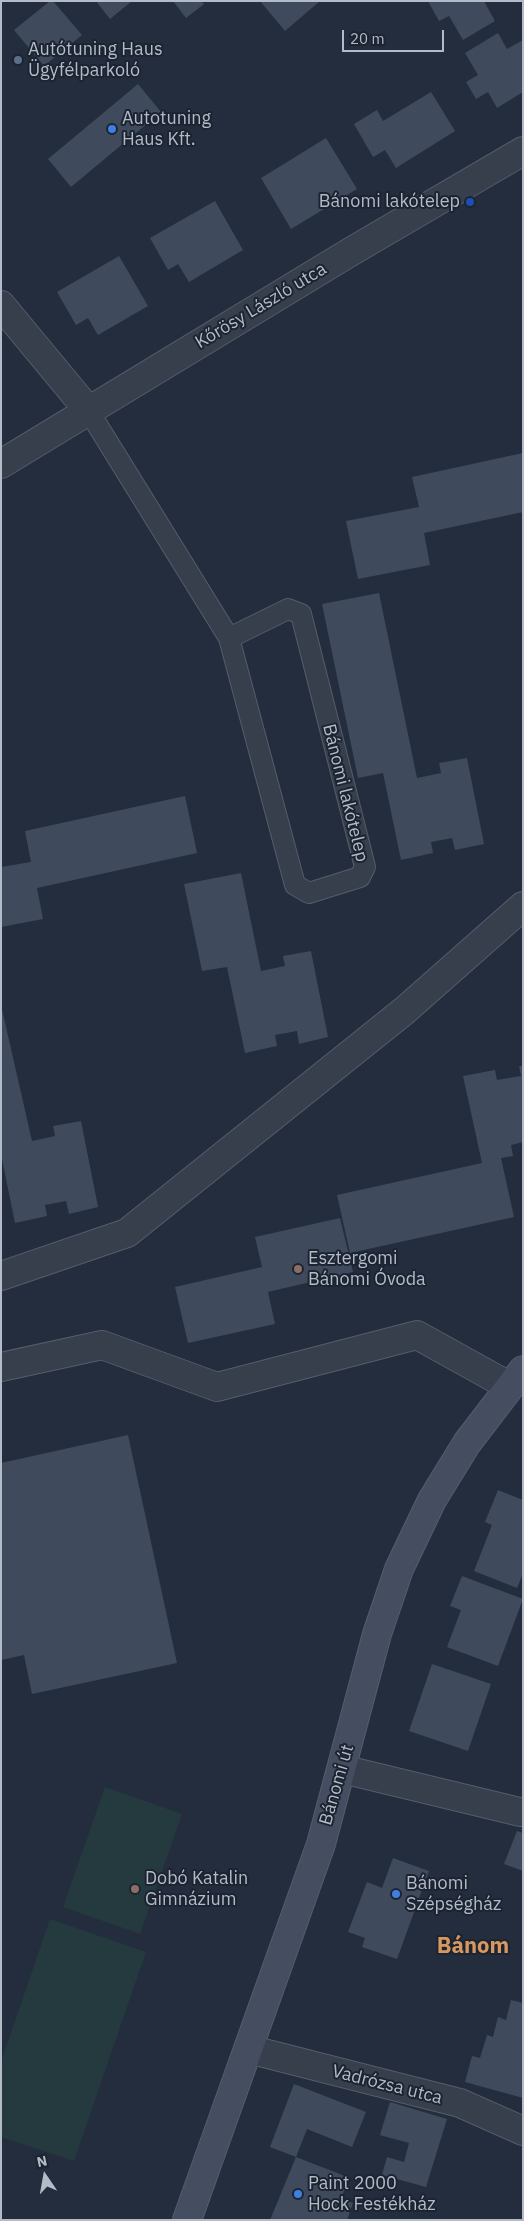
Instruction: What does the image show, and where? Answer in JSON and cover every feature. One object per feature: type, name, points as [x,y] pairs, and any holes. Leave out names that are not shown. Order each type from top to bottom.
[{"type":"main road","name":"Bánomi út","points":[[187,2220],[318,1853],[378,1634],[400,1568],[432,1500],[467,1444],[516,1378]]},
{"type":"street","name":"Kőrösy László utca","points":[[1,464],[88,410],[523,151]]},
{"type":"street","points":[[1,306],[88,410]]},
{"type":"street","points":[[1,1276],[127,1233],[404,1011],[523,906]]},
{"type":"street","points":[[1,1367],[102,1345],[130,1353],[217,1387],[417,1335],[516,1378]]},
{"type":"street","points":[[342,1769],[520,1812]]},
{"type":"street","name":"Vadrózsa utca","points":[[248,2049],[460,2103],[523,2131]]},
{"type":"lane","name":"Bánomi lakótelep","points":[[88,410],[229,638],[295,885],[309,893],[360,877],[365,867],[300,614],[288,608],[229,638]]},
{"type":"green space","points":[[105,1787],[182,1814],[140,1934],[63,1907]]},
{"type":"green space","points":[[50,1919],[146,1952],[74,2161],[1,2137],[1,2062]]},
{"type":"building","points":[[50,1],[53,1],[82,35],[44,66],[14,30]]},
{"type":"building","points":[[96,1],[132,1],[110,19]]},
{"type":"building","points":[[173,1],[201,1],[204,4],[186,18]]},
{"type":"building","points":[[260,1],[320,1],[285,31]]},
{"type":"building","points":[[428,1],[484,1],[495,21],[463,40],[449,16],[439,21]]},
{"type":"building","points":[[498,33],[507,49],[523,40],[523,92],[497,108],[488,92],[476,99],[466,82],[478,75],[465,53]]},
{"type":"building","name":"Autotuning Haus Kft.","points":[[138,84],[161,112],[71,187],[48,159]]},
{"type":"building","points":[[431,92],[455,131],[396,168],[385,150],[373,157],[354,124],[377,110],[383,121]]},
{"type":"building","points":[[326,138],[357,189],[291,229],[261,178]]},
{"type":"building","points":[[215,201],[243,250],[189,282],[178,264],[168,270],[150,238]]},
{"type":"building","points":[[119,256],[148,306],[98,335],[88,318],[76,325],[57,292]]},
{"type":"building","points":[[523,453],[523,512],[424,533],[430,565],[358,579],[346,521],[419,507],[412,477]]},
{"type":"building","points":[[379,593],[417,778],[441,773],[439,763],[467,758],[484,844],[455,850],[452,838],[431,842],[433,853],[401,860],[383,773],[358,778],[322,604]]},
{"type":"building","points":[[185,796],[197,853],[37,888],[43,919],[1,927],[1,867],[31,862],[25,831]]},
{"type":"building","points":[[241,873],[261,971],[285,966],[283,956],[311,951],[328,1037],[299,1044],[297,1031],[275,1035],[277,1046],[245,1053],[227,967],[202,971],[184,884]]},
{"type":"building","points":[[1,1005],[32,1141],[55,1136],[53,1126],[81,1121],[98,1207],[69,1214],[66,1201],[45,1205],[47,1216],[15,1223],[1,1154]]},
{"type":"building","points":[[519,1066],[523,1066],[523,1142],[511,1145],[513,1156],[501,1158],[514,1217],[350,1253],[337,1195],[482,1163],[463,1076],[495,1070],[497,1080],[521,1076]]},
{"type":"building","points":[[340,1218],[353,1272],[268,1292],[275,1324],[188,1343],[175,1287],[262,1267],[255,1237]]},
{"type":"building","points":[[128,1435],[177,1663],[32,1694],[24,1655],[1,1660],[1,1463]]},
{"type":"building","points":[[498,1490],[523,1500],[523,1573],[517,1588],[474,1571],[492,1525],[485,1522]]},
{"type":"building","points":[[462,1576],[523,1599],[498,1666],[447,1647],[461,1610],[450,1606]]},
{"type":"building","points":[[432,1664],[491,1684],[468,1751],[409,1731]]},
{"type":"building","points":[[517,1831],[523,1833],[523,1871],[504,1864]]},
{"type":"building","points":[[393,1858],[429,1871],[397,1959],[362,1947],[365,1938],[348,1932],[367,1882],[382,1888]]},
{"type":"building","points":[[511,2000],[523,2003],[523,2098],[465,2082],[472,2056],[480,2058],[487,2035],[493,2037],[498,2017],[506,2020]]},
{"type":"building","points":[[294,2084],[366,2112],[352,2147],[307,2129],[296,2157],[270,2147]]},
{"type":"building","points":[[390,2102],[447,2119],[426,2187],[382,2175],[387,2157],[404,2162],[409,2143],[380,2135]]},
{"type":"building","points":[[296,2157],[350,2178],[341,2198],[353,2203],[347,2220],[270,2220]]},
{"type":"place","name":"Autótuning Haus Ügyfélparkoló","points":[[18,60]]},
{"type":"place","name":"Autotuning Haus Kft.","points":[[112,129]]},
{"type":"place","name":"Bánomi lakótelep","points":[[470,202]]},
{"type":"place","name":"Esztergomi Bánomi Óvoda","points":[[298,1269]]},
{"type":"place","name":"Dobó Katalin Gimnázium","points":[[135,1889]]},
{"type":"place","name":"Bánomi Szépségház","points":[[396,1894]]},
{"type":"place","name":"Paint 2000 Hock Festékház","points":[[298,2194]]},
{"type":"district","name":"Bánom","points":[[473,1947]]}]
